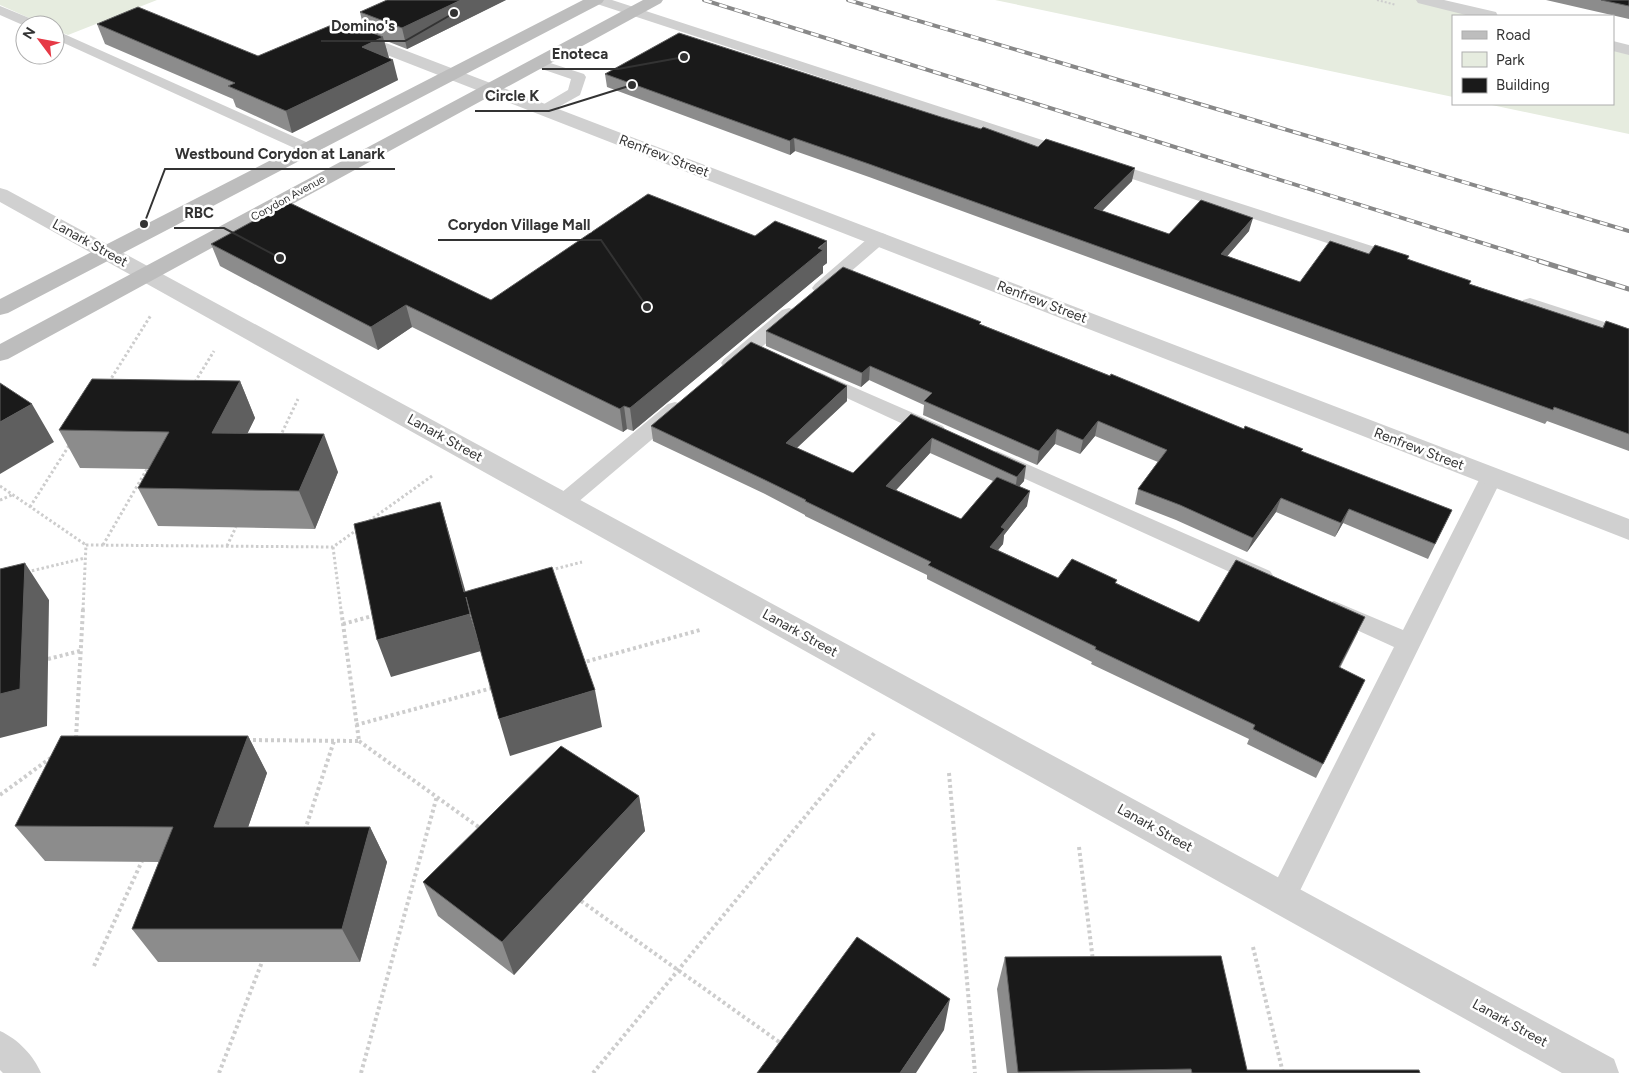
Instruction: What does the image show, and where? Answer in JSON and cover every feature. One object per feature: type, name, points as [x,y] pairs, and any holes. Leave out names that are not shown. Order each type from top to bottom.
[{"type":"main road","points":[[0,308],[598,0]]},
{"type":"main road","name":"Corydon Avenue","points":[[0,354],[655,0]]},
{"type":"street","points":[[1424,0],[1486,15]]},
{"type":"street","name":"Renfrew Street","points":[[358,23],[342,31],[1629,530]]},
{"type":"street","points":[[1614,46],[1629,50]]},
{"type":"street","name":"Lanark Street","points":[[0,194],[1600,1073]]},
{"type":"lane","points":[[598,0],[1420,268]]},
{"type":"lane","points":[[0,10],[15,17]]},
{"type":"lane","points":[[65,39],[309,149]]},
{"type":"lane","points":[[538,62],[579,77],[575,92],[544,110]]},
{"type":"lane","points":[[720,372],[758,351],[804,302],[880,238]]},
{"type":"lane","points":[[1515,299],[1629,336]]},
{"type":"lane","points":[[804,372],[1282,586]]},
{"type":"lane","points":[[563,502],[690,396]]},
{"type":"lane","points":[[1282,898],[1491,478]]},
{"type":"lane","points":[[1318,602],[1409,643]]},
{"type":"lane","points":[[0,1047],[25,1073]]},
{"type":"path","points":[[109,382],[151,315]]},
{"type":"path","points":[[194,384],[214,352]]},
{"type":"path","points":[[276,444],[298,399]]},
{"type":"path","points":[[30,508],[72,441]]},
{"type":"path","points":[[103,545],[147,469]]},
{"type":"path","points":[[0,486],[86,545],[333,547],[432,476]]},
{"type":"path","points":[[0,500],[12,495]]},
{"type":"path","points":[[227,546],[236,527]]},
{"type":"path","points":[[76,738],[86,545]]},
{"type":"path","points":[[333,547],[359,741]]},
{"type":"path","points":[[19,574],[85,558]]},
{"type":"path","points":[[543,572],[582,562]]},
{"type":"path","points":[[343,624],[379,614]]},
{"type":"path","points":[[581,664],[700,630]]},
{"type":"path","points":[[48,659],[80,651]]},
{"type":"path","points":[[356,725],[492,688]]},
{"type":"path","points":[[593,1073],[876,731]]},
{"type":"path","points":[[68,744],[76,738],[86,738]]},
{"type":"path","points":[[240,740],[359,741],[483,830]]},
{"type":"path","points":[[304,834],[334,741]]},
{"type":"path","points":[[0,795],[53,755]]},
{"type":"path","points":[[949,773],[975,1073]]},
{"type":"path","points":[[361,1073],[437,796]]},
{"type":"path","points":[[1079,847],[1094,970]]},
{"type":"path","points":[[94,966],[142,861]]},
{"type":"path","points":[[581,901],[787,1048]]},
{"type":"path","points":[[1253,947],[1283,1073]]},
{"type":"path","points":[[219,1073],[262,962]]},
{"type":"green space","points":[[0,0],[157,0],[68,35],[65,34],[65,15],[22,15],[0,5]]},
{"type":"green space","points":[[995,0],[1424,0],[1486,15],[1452,15],[1452,97]]},
{"type":"green space","points":[[1614,46],[1629,50],[1629,134],[1492,105],[1614,105]]},
{"type":"building","points":[[387,0],[461,0],[402,28],[360,12]]},
{"type":"building","points":[[1601,0],[1629,0],[1629,6]]},
{"type":"building","points":[[138,7],[258,56],[341,21],[383,37],[362,47],[393,60],[286,111],[228,86],[235,83],[97,24]]},
{"type":"building","points":[[679,33],[941,117],[981,129],[983,127],[1038,147],[1046,139],[1135,168],[1094,208],[1169,234],[1201,200],[1253,218],[1221,254],[1300,282],[1330,241],[1369,254],[1375,245],[1409,256],[1407,259],[1471,281],[1469,284],[1603,328],[1606,321],[1629,329],[1629,434],[1554,407],[1553,410],[869,164],[794,138],[790,141],[605,74]]},
{"type":"building","points":[[648,194],[755,236],[775,221],[827,241],[818,248],[823,250],[630,408],[624,406],[620,409],[406,305],[371,327],[211,244],[288,202],[491,300]]},
{"type":"building","points":[[843,267],[981,322],[979,324],[1110,376],[1111,374],[1244,429],[1245,426],[1303,449],[1301,451],[1452,510],[1435,544],[1349,509],[1341,523],[1281,498],[1253,538],[1180,505],[1138,489],[1167,450],[1098,421],[1083,440],[1057,429],[1039,451],[924,401],[932,393],[870,366],[862,373],[766,331]]},
{"type":"building","points":[[751,342],[847,386],[786,443],[853,473],[911,414],[1026,466],[1017,477],[932,438],[886,486],[961,519],[997,477],[1030,491],[1001,527],[1005,529],[990,547],[1058,578],[1072,559],[1117,580],[1115,583],[1199,622],[1236,560],[1365,617],[1339,667],[1365,680],[1323,764],[1253,729],[1255,725],[1095,649],[1096,647],[928,565],[931,562],[651,426]]},
{"type":"building","points":[[92,379],[240,381],[212,433],[324,434],[299,491],[138,488],[169,432],[59,430]]},
{"type":"building","points":[[0,383],[32,404],[0,422]]},
{"type":"building","points":[[440,502],[464,592],[552,567],[595,690],[499,719],[466,597],[470,614],[377,640],[354,524]]},
{"type":"building","points":[[25,563],[20,689],[0,694],[0,569]]},
{"type":"building","points":[[61,736],[248,736],[214,827],[370,827],[342,929],[132,929],[173,827],[15,826]]},
{"type":"building","points":[[561,746],[639,796],[502,942],[423,882]]},
{"type":"building","points":[[857,937],[950,999],[900,1073],[757,1073]]},
{"type":"building","points":[[1221,956],[1247,1070],[1419,1070],[1420,1073],[1192,1073],[1191,1069],[1018,1072],[1005,957]]},
{"type":"railway","points":[[704,0],[1543,262]]},
{"type":"railway","points":[[848,0],[1629,231]]},
{"type":"railway","points":[[1539,261],[1629,289]]},
{"type":"place","name":"Domino's","points":[[454,13]]},
{"type":"place","name":"Enoteca","points":[[684,57]]},
{"type":"place","name":"Circle K","points":[[632,85]]},
{"type":"place","name":"Westbound Corydon at Lanark","points":[[144,224]]},
{"type":"place","name":"RBC","points":[[280,258]]},
{"type":"place","name":"Corydon Village Mall","points":[[647,307]]}]
